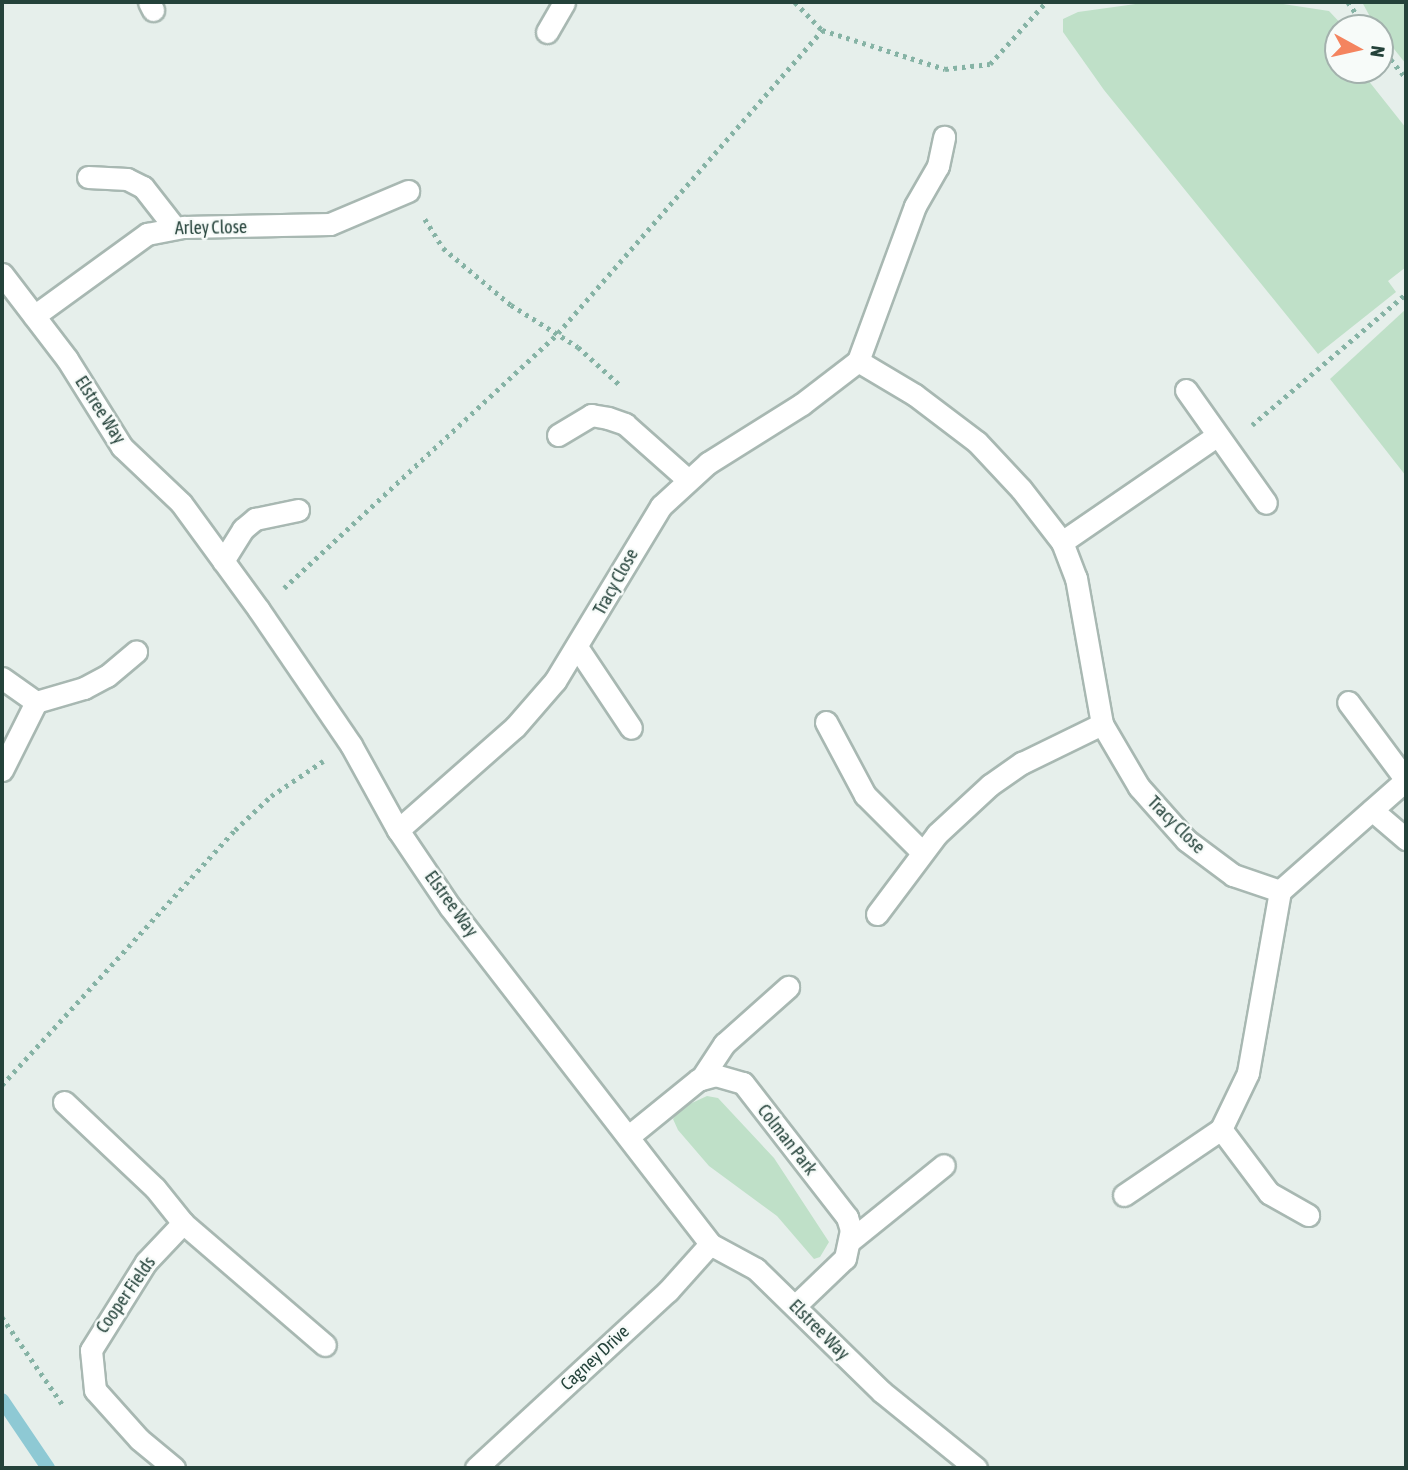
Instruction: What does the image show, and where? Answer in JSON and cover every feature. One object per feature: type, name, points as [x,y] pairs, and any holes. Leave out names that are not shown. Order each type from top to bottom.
[{"type":"street","points":[[547,32],[564,2]]},
{"type":"street","points":[[858,361],[915,206],[938,166],[944,137]]},
{"type":"street","points":[[88,177],[127,178],[143,187],[175,228]]},
{"type":"street","name":"Arley Close","points":[[34,316],[131,242],[175,228],[330,225],[408,191]]},
{"type":"street","name":"Elstree Way","points":[[2,274],[99,406],[122,447],[181,503],[259,610],[351,745],[398,830],[450,907],[710,1244],[756,1269],[881,1392],[976,1468]]},
{"type":"street","name":"Tracy Close","points":[[398,830],[515,727],[577,647],[661,506],[688,480],[858,361],[915,394],[977,442],[1062,542],[1079,592],[1102,724],[1139,787],[1186,840],[1233,875],[1280,891]]},
{"type":"street","points":[[1186,390],[1266,503]]},
{"type":"street","points":[[558,435],[591,415],[608,418],[625,424],[688,480]]},
{"type":"street","points":[[1062,542],[1216,436]]},
{"type":"street","points":[[223,561],[243,529],[255,519],[298,510]]},
{"type":"street","points":[[577,647],[631,728]]},
{"type":"street","points":[[2,770],[36,702],[84,688],[136,652]]},
{"type":"street","points":[[2,678],[36,702]]},
{"type":"street","points":[[1124,1195],[1221,1129],[1248,1073],[1280,891],[1406,780],[1348,702]]},
{"type":"street","points":[[826,722],[865,794],[922,852]]},
{"type":"street","points":[[877,914],[922,852],[1003,775],[1102,724]]},
{"type":"street","points":[[1372,810],[1406,839]]},
{"type":"street","points":[[629,1136],[682,1089],[701,1079],[724,1044],[788,986]]},
{"type":"street","name":"Colman Park","points":[[701,1079],[715,1075],[743,1083],[847,1217],[851,1240]]},
{"type":"street","points":[[64,1102],[155,1188],[183,1223],[325,1345]]},
{"type":"street","points":[[1221,1129],[1269,1193],[1308,1215]]},
{"type":"street","points":[[795,1306],[845,1258],[851,1240],[944,1165]]},
{"type":"street","name":"Cooper Fields","points":[[174,1468],[139,1439],[95,1390],[90,1350],[131,1282],[183,1223]]},
{"type":"street","name":"Cagney Drive","points":[[476,1468],[668,1291],[710,1244]]},
{"type":"path","points":[[795,2],[822,30],[945,69],[981,67],[1000,56],[1046,2]]},
{"type":"path","points":[[259,610],[558,333],[822,30]]},
{"type":"path","points":[[1394,63],[1406,78]]},
{"type":"path","points":[[408,191],[443,248],[511,305],[558,333],[628,391]]},
{"type":"path","points":[[1216,436],[1242,433],[1406,294]]},
{"type":"path","points":[[2,1085],[235,830],[271,796],[351,745]]},
{"type":"green space","points":[[1150,2],[1270,2],[1329,11],[1332,14],[1324,14],[1324,84],[1371,84],[1406,128],[1406,267],[1388,281],[1396,292],[1318,354],[1104,90],[1063,32],[1063,19],[1078,12]]},
{"type":"green space","points":[[1362,2],[1406,2],[1406,64],[1394,49],[1394,14],[1369,14]]},
{"type":"green space","points":[[1406,309],[1406,476],[1330,379]]},
{"type":"green space","points":[[707,1096],[718,1098],[774,1158],[829,1242],[820,1257],[814,1259],[777,1216],[709,1166],[678,1130],[673,1119],[681,1108]]},
{"type":"waterway","points":[[2,1400],[48,1468]]}]
